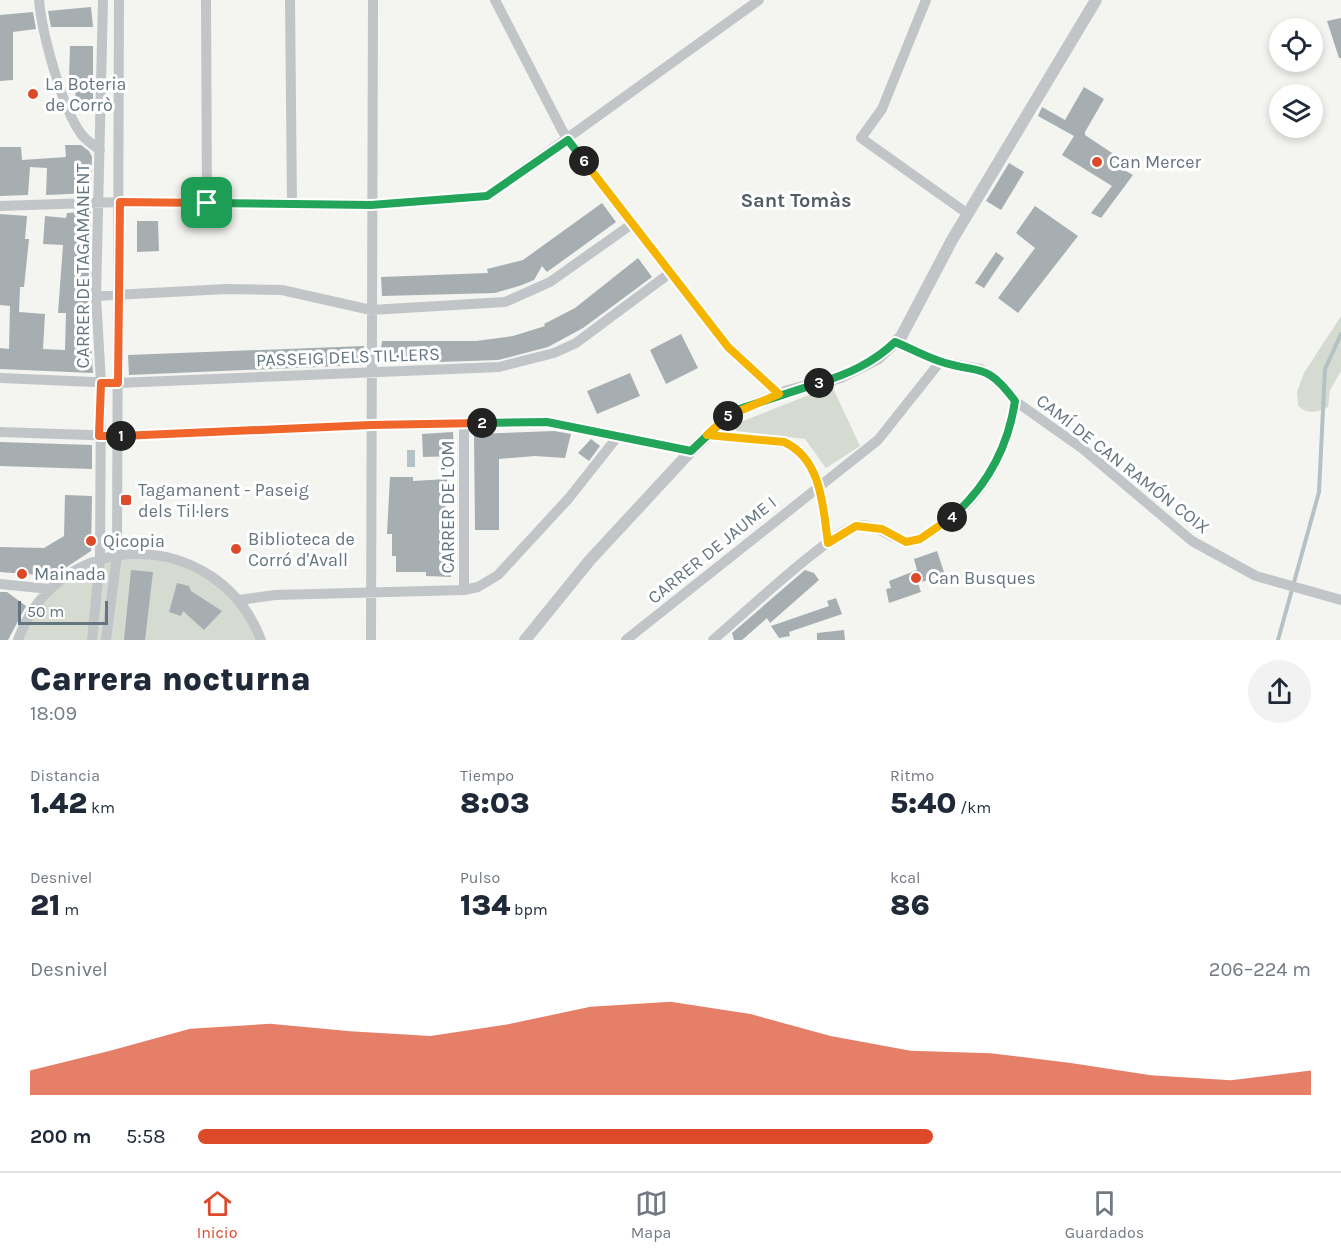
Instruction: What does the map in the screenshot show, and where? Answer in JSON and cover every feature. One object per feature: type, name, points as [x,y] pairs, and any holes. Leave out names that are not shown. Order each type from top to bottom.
[{"type":"street","points":[[39,0],[45,38],[74,120],[87,141],[100,150]]},
{"type":"street","name":"CARRER DE TAGAMANENT","points":[[92,640],[100,559],[101,383],[96,296],[103,0]]},
{"type":"street","name":"CARRER DE TAGAMANENT","points":[[106,640],[117,555],[119,0]]},
{"type":"street","points":[[206,0],[207,203]]},
{"type":"street","points":[[290,0],[292,204]]},
{"type":"street","points":[[371,640],[373,0]]},
{"type":"street","points":[[495,0],[568,140],[728,347],[779,394]]},
{"type":"street","points":[[0,206],[120,202],[371,205],[487,196],[568,140],[759,0]]},
{"type":"street","points":[[926,0],[882,109],[861,138],[968,214]]},
{"type":"street","points":[[525,640],[590,560],[691,451],[733,411],[779,394],[841,376],[877,359],[901,337],[968,214],[1096,0]]},
{"type":"street","points":[[96,296],[119,297],[226,290],[282,290],[371,310],[505,302],[523,296],[550,282],[632,224]]},
{"type":"street","name":"PASSEIG DELS TIL·LERS","points":[[0,378],[118,383],[499,367],[554,353],[576,343],[670,273]]},
{"type":"street","name":"CAMÍ DE CAN RAMÓN COIX","points":[[895,342],[940,362],[981,369],[1002,384],[1015,401],[1083,448],[1192,541],[1256,576],[1341,600]]},
{"type":"street","name":"CARRER DE JAUME I","points":[[626,640],[878,440],[940,362]]},
{"type":"street","points":[[713,640],[828,543],[856,526],[882,529],[906,542],[920,539],[945,524],[972,500],[997,462],[1011,429],[1015,401]]},
{"type":"street","points":[[0,432],[118,436],[371,425],[547,422],[691,451]]},
{"type":"street","name":"CARRER DE L'OM","points":[[464,423],[464,590]]},
{"type":"street","points":[[707,435],[784,442],[794,447],[819,486],[828,543]]},
{"type":"street","points":[[239,600],[275,595],[464,590],[478,586],[498,575],[569,498],[618,436]]},
{"type":"street","points":[[18,640],[26,620],[50,589],[82,566],[117,555],[153,554],[182,561],[209,574],[239,600],[254,623],[261,640]]},
{"type":"street","points":[[0,584],[50,589]]},
{"type":"shaded area","points":[[1341,316],[1341,371],[1330,390],[1328,407],[1316,411],[1305,411],[1298,406],[1297,392],[1304,373]]},
{"type":"shaded area","points":[[832,386],[860,446],[826,468],[805,439],[736,431],[738,423]]},
{"type":"shaded area","points":[[407,450],[415,450],[415,467],[407,467]]},
{"type":"shaded area","points":[[153,554],[209,574],[254,623],[261,640],[18,640],[50,589],[117,555]]},
{"type":"building","points":[[91,7],[93,27],[51,27],[48,11]]},
{"type":"building","points":[[33,12],[36,29],[13,32],[13,80],[0,81],[0,15]]},
{"type":"building","points":[[1341,18],[1341,58],[1339,58],[1327,21]]},
{"type":"building","points":[[70,46],[93,46],[93,111],[77,110],[74,80],[69,80]]},
{"type":"building","name":"Can Mercer","points":[[1084,87],[1104,99],[1085,135],[1121,159],[1117,166],[1133,175],[1101,218],[1091,213],[1112,186],[1062,155],[1074,136],[1038,116],[1042,107],[1065,120]]},
{"type":"building","points":[[65,145],[81,145],[89,151],[92,157],[91,193],[46,195],[47,168],[30,167],[28,195],[0,196],[0,147],[21,147],[22,160],[66,157]]},
{"type":"building","points":[[1009,163],[1024,172],[1001,210],[986,201]]},
{"type":"building","points":[[602,203],[616,222],[547,272],[542,266],[534,280],[495,293],[382,296],[381,277],[488,273],[487,269],[523,260]]},
{"type":"building","points":[[1035,206],[1078,236],[1018,313],[998,298],[1035,248],[1016,233]]},
{"type":"building","points":[[91,211],[88,296],[93,373],[0,369],[0,348],[9,349],[10,306],[0,305],[0,214],[27,216],[25,239],[29,239],[24,287],[20,287],[19,312],[45,314],[43,349],[65,350],[66,313],[58,313],[63,245],[43,244],[45,216],[66,218],[67,213]]},
{"type":"building","points":[[137,221],[158,221],[159,251],[137,252]]},
{"type":"building","points":[[996,252],[1004,258],[984,288],[975,283]]},
{"type":"building","points":[[638,258],[652,277],[583,328],[548,347],[498,360],[379,364],[382,341],[476,341],[513,336],[545,326],[544,324],[575,308]]},
{"type":"building","points":[[681,334],[698,368],[666,384],[650,350]]},
{"type":"building","points":[[364,346],[364,365],[129,375],[128,355]]},
{"type":"building","points":[[630,373],[640,396],[597,414],[587,391]]},
{"type":"building","points":[[554,431],[571,434],[565,458],[535,456],[499,459],[499,530],[475,530],[474,434]]},
{"type":"building","points":[[453,432],[454,456],[423,457],[422,434]]},
{"type":"building","points":[[591,439],[600,446],[589,461],[578,453]]},
{"type":"building","points":[[0,442],[92,445],[92,469],[0,466]]},
{"type":"building","points":[[390,477],[413,477],[413,481],[447,479],[448,492],[444,492],[446,513],[449,513],[451,577],[426,576],[426,572],[396,572],[396,556],[392,556],[392,534],[387,534]]},
{"type":"building","points":[[65,495],[92,496],[91,551],[53,576],[0,572],[0,547],[44,548],[64,536]]},
{"type":"building","name":"Can Busques","points":[[937,551],[945,575],[918,583],[921,592],[889,603],[886,589],[891,588],[889,581],[917,570],[914,559]]},
{"type":"building","points":[[131,570],[153,572],[145,640],[124,640]]},
{"type":"building","points":[[805,570],[814,573],[819,580],[770,623],[767,618],[742,640],[734,640],[732,633]]},
{"type":"building","points":[[177,583],[189,586],[191,591],[222,611],[204,630],[183,611],[181,616],[169,612]]},
{"type":"building","points":[[0,592],[7,592],[26,606],[8,640],[0,640]]},
{"type":"building","points":[[836,598],[842,614],[789,632],[790,636],[779,638],[771,626],[829,606],[827,601]]},
{"type":"building","points":[[844,630],[845,640],[817,640],[817,633]]},
{"type":"waterway","points":[[1278,640],[1319,492],[1325,369],[1341,334]]},
{"type":"place","name":"La Boteria de Corrò","points":[[33,94]]},
{"type":"place","name":"Can Mercer","points":[[1097,162]]},
{"type":"place","name":"Tagamanent - Paseig dels Til·lers","points":[[126,500]]},
{"type":"place","name":"Qicopia","points":[[91,541]]},
{"type":"place","name":"Biblioteca de Corró d'Avall","points":[[236,549]]},
{"type":"place","name":"Mainada","points":[[22,574]]},
{"type":"place","name":"Can Busques","points":[[916,578]]},
{"type":"district","name":"Sant Tomàs","points":[[796,200]]},
{"type":"route","points":[[207,203],[120,202],[118,383],[101,383],[99,436],[371,425],[547,422],[597,430],[691,451],[707,435],[733,411],[841,376],[877,359],[895,342],[940,362],[981,369],[1002,384],[1015,401],[1011,429],[997,462],[972,500],[945,524],[920,539],[906,542],[882,529],[856,526],[828,543],[819,486],[804,459],[794,447],[784,442],[707,435],[733,411],[779,394],[728,347],[568,140],[487,196],[371,205],[207,203]]}]
